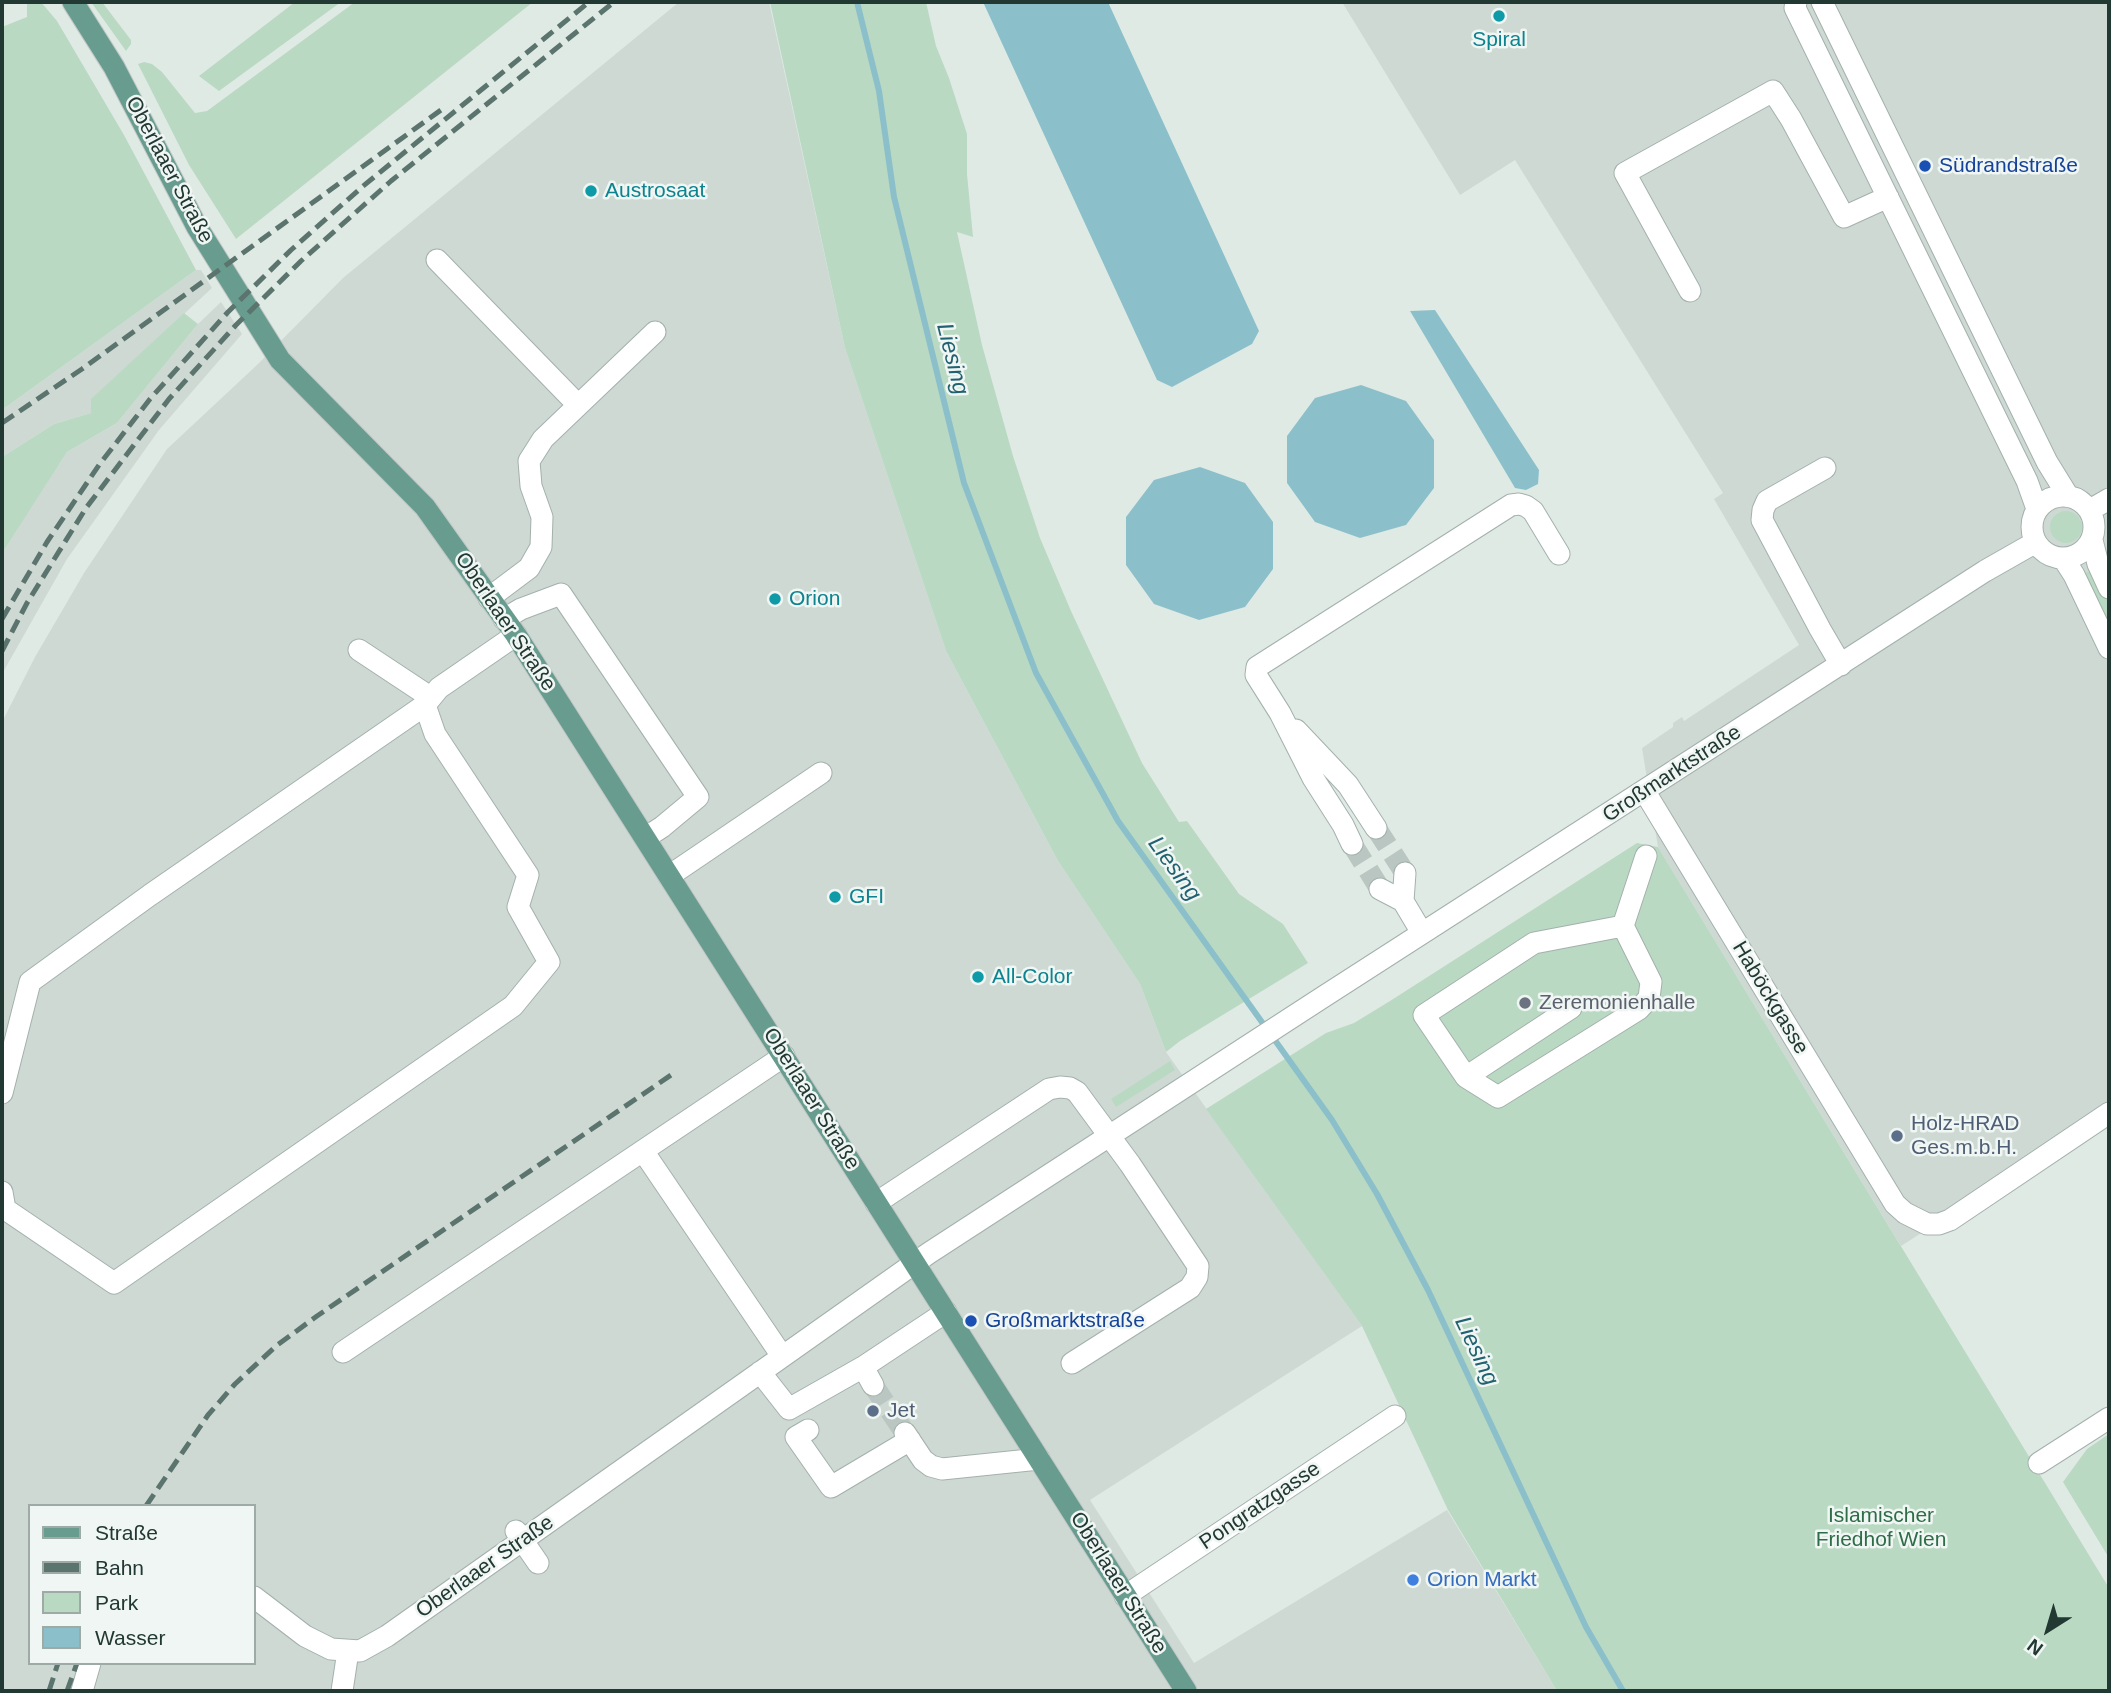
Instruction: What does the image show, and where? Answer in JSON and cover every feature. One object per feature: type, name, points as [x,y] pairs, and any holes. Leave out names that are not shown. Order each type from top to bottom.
[{"type":"main road","name":"Oberlaaer Straße","points":[[73,2],[114,66],[197,227],[280,360],[425,507],[510,627],[1186,1691]]},
{"type":"street","points":[[1796,2],[1795,8],[2027,481],[2037,509]]},
{"type":"street","points":[[1822,2],[2047,462],[2068,496]]},
{"type":"street","points":[[1690,290],[1625,173],[1773,91],[1844,217],[1888,197]]},
{"type":"street","points":[[437,260],[578,405]]},
{"type":"street","points":[[489,598],[529,568],[541,547],[542,517],[531,486],[528,461],[543,439],[655,332]]},
{"type":"street","points":[[1825,468],[1767,501],[1762,520],[1841,665]]},
{"type":"street","points":[[2092,540],[2079,554],[2063,558],[2047,554],[2036,542],[2032,525],[2037,509],[2050,498],[2068,496],[2080,500],[2090,510],[2095,524],[2092,540],[2098,564],[2109,588]]},
{"type":"street","points":[[2090,510],[2109,499]]},
{"type":"street","points":[[1352,844],[1313,778],[1280,713],[1256,676],[1257,667],[1511,505],[1526,506],[1533,512],[1559,554]]},
{"type":"street","name":"Großmarktstraße","points":[[1110,1136],[1986,571],[2036,542]]},
{"type":"street","points":[[2063,558],[2109,648]]},
{"type":"street","points":[[2,1093],[30,982],[428,701],[439,688],[510,627],[521,609],[561,594],[698,797],[645,838]]},
{"type":"street","points":[[2,1192],[5,1209],[114,1283],[513,1006],[549,962],[518,906],[528,875],[435,734],[428,701],[359,650]]},
{"type":"street","points":[[1280,713],[1348,785],[1376,828]]},
{"type":"street","points":[[669,876],[821,773]]},
{"type":"street","name":"Haböckgasse","points":[[1645,792],[1895,1203],[1905,1213],[1927,1224],[1951,1220],[2109,1113]]},
{"type":"street","points":[[1623,926],[1534,943],[1424,1015],[1466,1077],[1498,1097],[1644,1005],[1649,998],[1651,982],[1623,926],[1646,856]]},
{"type":"street","points":[[1403,901],[1405,873]]},
{"type":"street","points":[[1380,889],[1403,901],[1422,933]]},
{"type":"street","points":[[1466,1077],[1571,1009]]},
{"type":"street","points":[[344,1352],[784,1056]]},
{"type":"street","points":[[876,1203],[1049,1089],[1070,1088],[1077,1092],[1198,1266],[1197,1277],[1190,1288],[1072,1363]]},
{"type":"street","points":[[915,1263],[1110,1136]]},
{"type":"street","points":[[643,1151],[782,1356]]},
{"type":"street","name":"Oberlaaer Straße","points":[[348,1651],[360,1651],[387,1636],[418,1626],[519,1535],[915,1263]]},
{"type":"street","points":[[760,1372],[789,1409],[868,1376],[946,1312]]},
{"type":"street","name":"Pongratzgasse","points":[[1125,1596],[1395,1416]]},
{"type":"street","points":[[2039,1463],[2109,1418]]},
{"type":"street","points":[[808,1430],[796,1437],[831,1487],[908,1437],[923,1460],[942,1469],[1039,1459]]},
{"type":"street","points":[[519,1535],[538,1563]]},
{"type":"street","points":[[256,1599],[305,1636],[331,1649],[348,1651],[342,1691]]},
{"type":"street","points":[[82,1691],[89,1665]]},
{"type":"shaded area","points":[[679,2],[769,2],[845,348],[946,651],[1058,861],[1140,984],[1166,1052],[1362,1326],[1090,1500],[1194,1663],[1447,1510],[1557,1691],[2,1691],[2,722],[35,657],[84,573],[167,449],[258,364],[343,278]]},
{"type":"shaded area","points":[[1342,2],[2109,2],[2109,1113],[1901,1246],[1658,847],[1642,748],[1673,727],[1673,723],[1682,717],[1684,721],[1799,645],[1714,499],[1723,493],[1515,160],[1460,195]]},
{"type":"shaded area","points":[[196,270],[201,270],[212,288],[92,399],[91,413],[54,424],[2,457],[2,410]]},
{"type":"shaded area","points":[[221,302],[242,334],[159,430],[67,559],[2,674],[2,553],[9,540],[67,452],[117,423],[198,324]]},
{"type":"green space","points":[[27,2],[41,2],[57,21],[124,135],[196,270],[2,410],[2,27],[27,17]]},
{"type":"green space","points":[[91,2],[102,2],[131,40],[126,51]]},
{"type":"green space","points":[[295,2],[341,2],[219,91],[199,76]]},
{"type":"green space","points":[[355,2],[533,2],[236,239],[189,165],[138,64],[152,64],[162,72],[195,113],[207,111]]},
{"type":"green space","points":[[770,2],[926,2],[936,46],[967,134],[967,174],[973,237],[957,232],[982,345],[1013,456],[1040,538],[1142,763],[1179,822],[1187,821],[1239,894],[1283,924],[1308,963],[1166,1052],[1140,984],[1058,861],[946,651],[845,348]]},
{"type":"green space","points":[[184,313],[198,324],[117,423],[67,452],[2,553],[2,457],[54,424],[91,413],[91,399]]},
{"type":"green space","points":[[2066,511],[2077,516],[2082,527],[2077,538],[2066,543],[2055,538],[2050,527],[2055,516]]},
{"type":"green space","points":[[2094,570],[2109,601],[2109,630],[2082,574]]},
{"type":"green space","name":"Islamischer Friedhof Wien","points":[[1637,843],[1658,847],[2109,1588],[2109,1691],[1557,1691],[1448,1510],[1362,1326],[1206,1109],[1326,1033],[1354,1023],[1390,1001]]},
{"type":"green space","points":[[1170,1061],[1175,1070],[1116,1107],[1111,1099]]},
{"type":"green space","points":[[2109,1434],[2109,1558],[2063,1482],[2087,1449]]},
{"type":"water","points":[[983,2],[1108,2],[1259,331],[1252,344],[1172,387],[1157,380]]},
{"type":"water","points":[[1435,310],[1539,470],[1538,484],[1526,490],[1515,488],[1410,311]]},
{"type":"water","points":[[1361,385],[1406,401],[1434,440],[1434,488],[1406,525],[1360,538],[1315,522],[1287,483],[1287,436],[1315,398]]},
{"type":"water","points":[[1200,467],[1245,483],[1273,522],[1273,569],[1245,607],[1199,620],[1154,604],[1126,565],[1126,517],[1154,480]]},
{"type":"waterway","name":"Liesing","points":[[857,2],[879,91],[894,197],[964,483],[1036,673],[1118,821],[1332,1120],[1377,1194],[1428,1290],[1586,1627],[1623,1691]]},
{"type":"tunnel","points":[[1376,828],[1405,873]]},
{"type":"tunnel","points":[[1352,844],[1380,889]]},
{"type":"tunnel","points":[[873,1385],[905,1433]]},
{"type":"railway","points":[[2,619],[47,542],[99,465],[150,399],[228,312],[291,250],[362,187],[589,2]]},
{"type":"railway","points":[[2,651],[27,603],[86,508],[169,399],[236,325],[301,261],[391,181],[614,2]]},
{"type":"railway","points":[[2,423],[82,369],[441,110]]},
{"type":"railway","points":[[147,1504],[208,1415],[235,1384],[276,1346],[674,1073]]},
{"type":"railway","points":[[49,1691],[57,1665]]},
{"type":"railway","points":[[67,1691],[76,1665]]},
{"type":"place","name":"Spiral","points":[[1499,16]]},
{"type":"place","name":"Südrandstraße","points":[[1925,166]]},
{"type":"place","name":"Austrosaat","points":[[591,191]]},
{"type":"place","name":"Orion","points":[[775,599]]},
{"type":"place","name":"GFI","points":[[835,897]]},
{"type":"place","name":"All-Color","points":[[978,977]]},
{"type":"place","name":"Zeremonienhalle","points":[[1525,1003]]},
{"type":"place","name":"Holz-HRAD Ges.m.b.H.","points":[[1897,1136]]},
{"type":"place","name":"Großmarktstraße","points":[[971,1321]]},
{"type":"place","name":"Jet","points":[[873,1411]]},
{"type":"place","name":"Orion Markt","points":[[1413,1580]]}]
